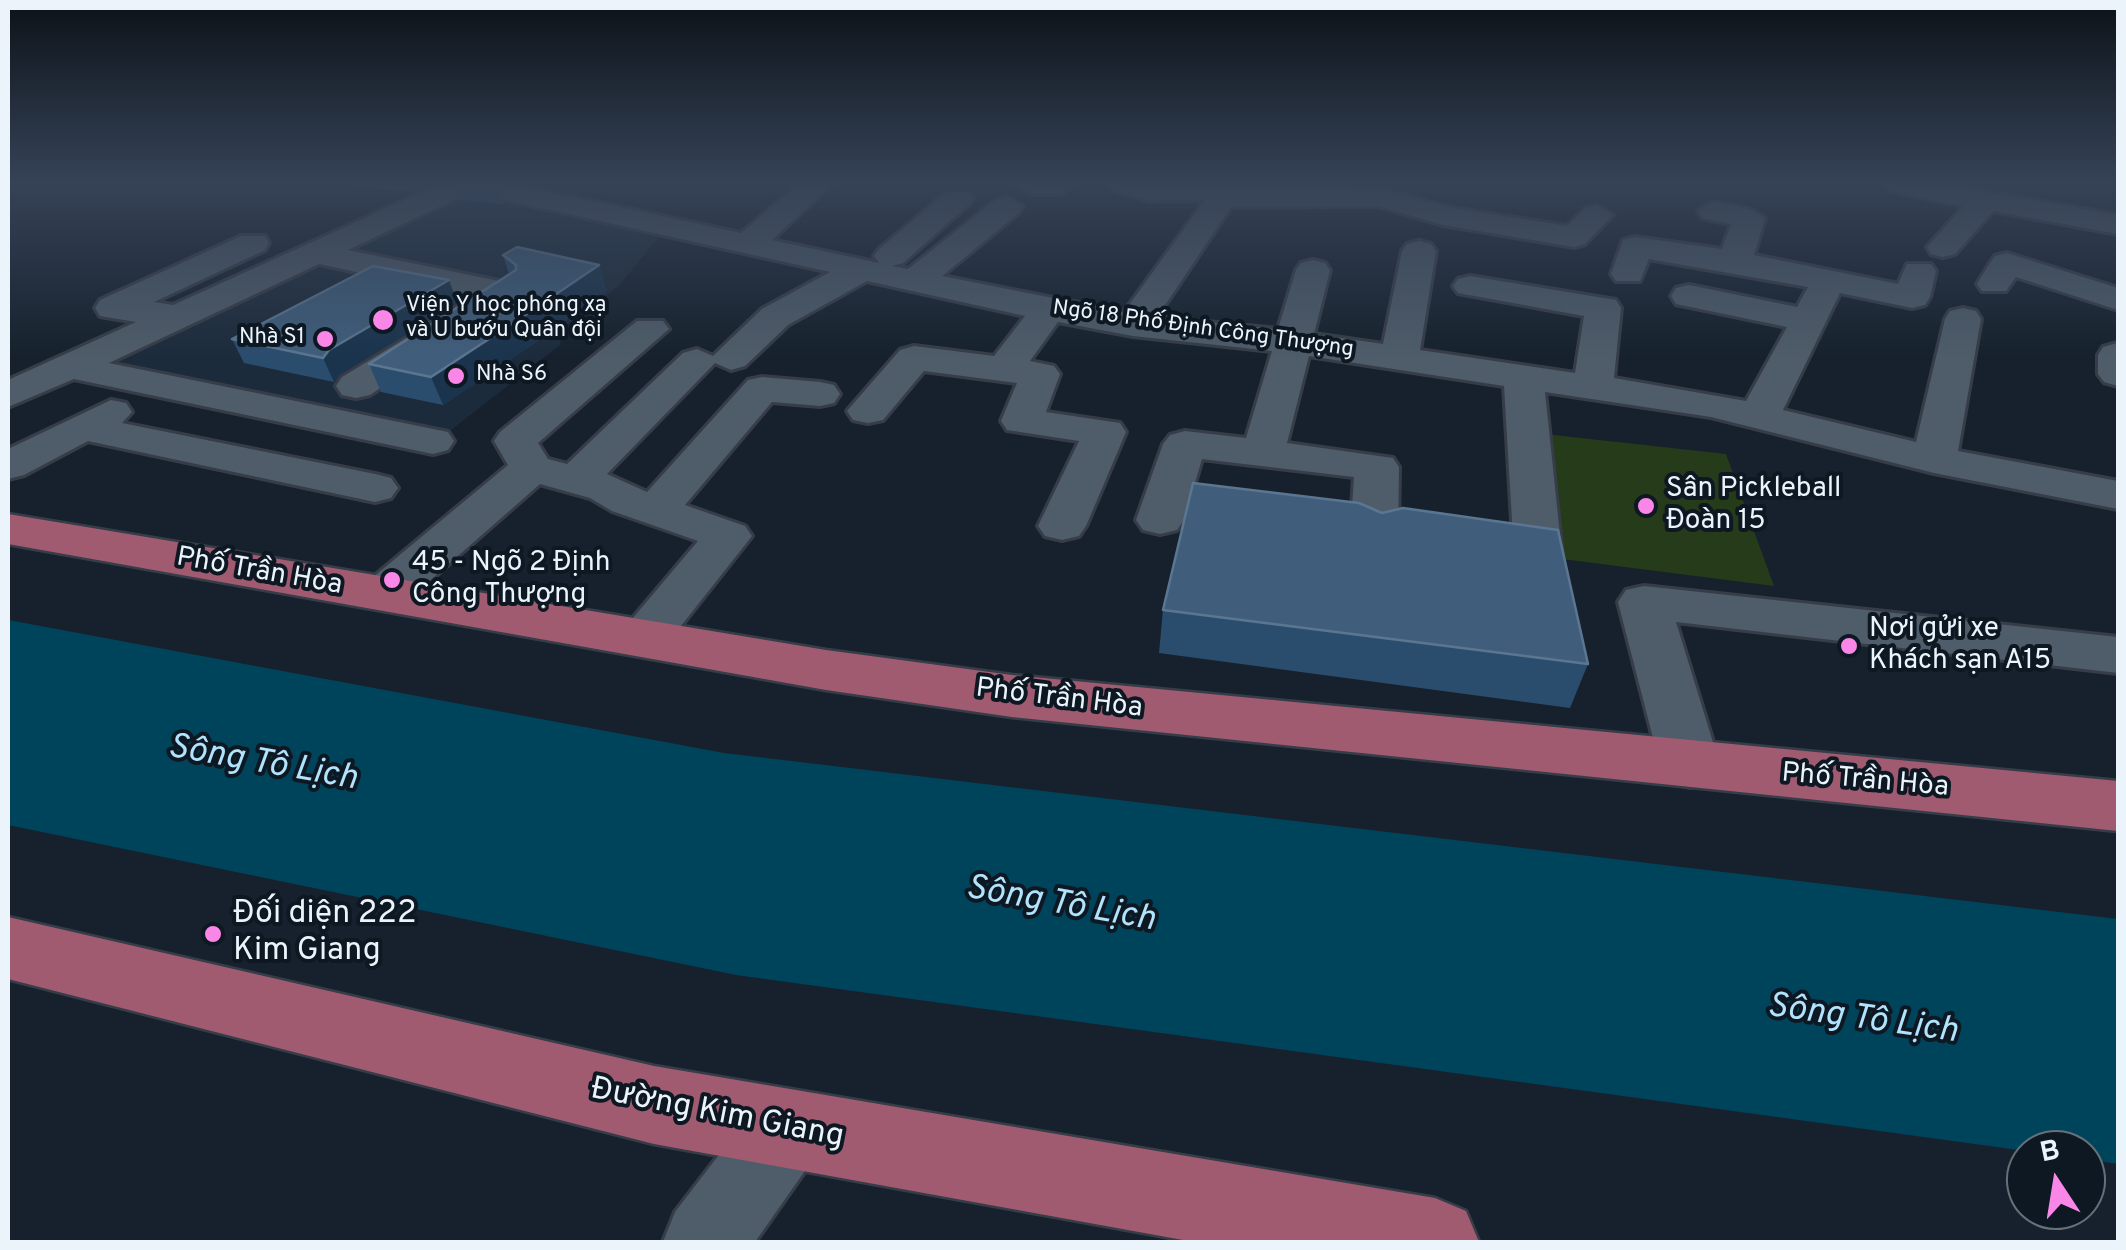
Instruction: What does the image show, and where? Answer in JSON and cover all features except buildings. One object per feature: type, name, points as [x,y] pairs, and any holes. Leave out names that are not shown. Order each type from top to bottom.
[{"type":"main road","name":"Phố Trần Hòa","points":[[8,529],[643,638],[1012,696],[2118,806]]},
{"type":"main road","name":"Đường Kim Giang","points":[[19,962],[635,1101],[1308,1232],[1435,1242]]},
{"type":"street","points":[[251,243],[114,308],[209,322],[257,309],[311,282],[371,243]]},
{"type":"street","name":"Ngõ 18 Phố Định Công Thượng","points":[[756,243],[1048,310],[1133,325],[1290,342],[1592,385],[1759,416],[1934,460],[2118,495]]},
{"type":"street","points":[[384,594],[541,463],[714,360],[775,316],[869,269],[901,243]]},
{"type":"street","points":[[916,280],[961,243]]},
{"type":"street","points":[[1133,325],[1187,243]]},
{"type":"street","points":[[1735,261],[1741,243]]},
{"type":"street","points":[[1628,274],[1635,246],[1826,273],[1912,297],[1931,259],[1945,243]]},
{"type":"street","points":[[1400,357],[1419,250]]},
{"type":"street","points":[[1826,273],[1878,258]]},
{"type":"street","points":[[1994,284],[2007,262],[2118,299]]},
{"type":"street","points":[[8,395],[73,367],[371,264],[504,292],[356,386]]},
{"type":"street","points":[[1263,453],[1290,342],[1313,270]]},
{"type":"street","points":[[1759,416],[1808,320],[1826,273]]},
{"type":"street","points":[[1470,286],[1603,308],[1592,385]]},
{"type":"street","points":[[1689,296],[1808,320]]},
{"type":"street","points":[[1004,369],[1048,310]]},
{"type":"street","points":[[1934,460],[1963,320]]},
{"type":"street","points":[[541,463],[650,330]]},
{"type":"street","points":[[868,411],[914,358],[1040,374],[1022,421],[1104,432],[1062,526]]},
{"type":"street","points":[[73,367],[433,441]]},
{"type":"street","points":[[1524,375],[1538,554]]},
{"type":"street","points":[[8,466],[161,386]]},
{"type":"street","points":[[656,510],[762,389],[820,394]]},
{"type":"street","points":[[81,428],[375,488]]},
{"type":"street","points":[[1160,520],[1185,444],[1376,467],[1374,537]]},
{"type":"street","points":[[541,463],[728,536],[643,638]]},
{"type":"street","points":[[1690,765],[1644,602],[2118,655]]},
{"type":"street","points":[[705,1242],[786,1130]]},
{"type":"shaded area","name":"Viện Y học phóng xạ và U bướu Quân đội","points":[[358,243],[654,243],[618,287],[562,328],[560,345],[442,437],[95,367]]},
{"type":"green space","name":"Sân Pickleball Đoàn 15","points":[[1536,433],[1726,454],[1774,586],[1554,558]]},
{"type":"water","name":"Sông Tô Lịch","points":[[8,620],[724,753],[2118,919],[2118,1164],[2106,1162],[2106,1130],[2006,1130],[2006,1148],[736,975],[8,825]]},
{"type":"place","name":"Viện Y học phóng xạ và U bướu Quân đội","points":[[383,320]]},
{"type":"place","name":"Nhà S1","points":[[325,339]]},
{"type":"place","name":"Nhà S6","points":[[456,376]]},
{"type":"place","name":"Sân Pickleball Đoàn 15","points":[[1646,506]]},
{"type":"place","name":"45 - Ngõ 2 Định Công Thượng","points":[[392,580]]},
{"type":"place","name":"Nơi gửi xe Khách sạn A15","points":[[1849,646]]},
{"type":"place","name":"Đối diện 222 Kim Giang","points":[[213,934]]}]
